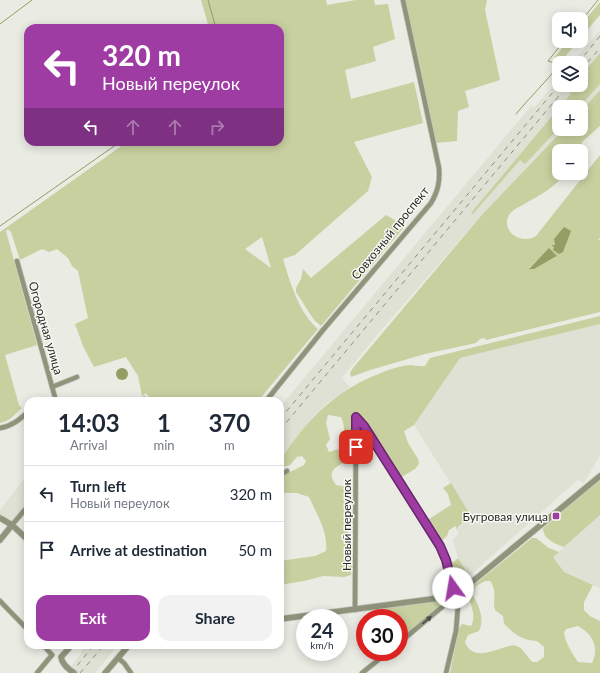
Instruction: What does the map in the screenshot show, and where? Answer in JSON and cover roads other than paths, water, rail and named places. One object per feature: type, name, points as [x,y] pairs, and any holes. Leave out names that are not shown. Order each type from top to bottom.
[{"type":"street","name":"Совхозный проспект","points":[[269,397],[431,203],[439,187],[439,168],[403,0]]},
{"type":"street","name":"Огородная улица","points":[[17,261],[55,397]]},
{"type":"street","points":[[52,387],[77,377]]},
{"type":"street","points":[[0,428],[8,427],[16,423],[24,416]]},
{"type":"street","name":"Новый переулок","points":[[355,610],[356,417],[364,426],[440,546],[446,560],[455,596]]},
{"type":"street","points":[[284,472],[288,471]]},
{"type":"street","points":[[408,635],[600,476]]},
{"type":"street","points":[[0,540],[24,511]]},
{"type":"street","points":[[0,518],[24,536]]},
{"type":"street","points":[[284,619],[455,596]]},
{"type":"street","points":[[446,673],[456,631],[458,606],[455,596]]},
{"type":"street","points":[[0,601],[24,626]]},
{"type":"street","points":[[47,649],[52,655],[61,656]]},
{"type":"street","points":[[61,656],[68,649]]},
{"type":"street","points":[[105,673],[126,649]]},
{"type":"street","points":[[37,673],[52,655]]},
{"type":"street","points":[[61,656],[64,664],[74,673]]},
{"type":"street","points":[[118,658],[124,663],[131,673]]},
{"type":"street","points":[[362,673],[377,661]]},
{"type":"waterway","points":[[0,24],[32,0]]},
{"type":"waterway","points":[[208,0],[215,24]]},
{"type":"waterway","points":[[588,12],[598,0]]},
{"type":"waterway","points":[[552,56],[558,48]]},
{"type":"waterway","points":[[552,56],[548,61],[552,62]]},
{"type":"waterway","points":[[516,114],[552,73]]},
{"type":"waterway","points":[[0,226],[114,146]]},
{"type":"railway","points":[[584,56],[600,36]]},
{"type":"railway","points":[[588,62],[600,48]]},
{"type":"railway","points":[[284,414],[553,92]]},
{"type":"railway","points":[[284,425],[562,92]]},
{"type":"railway","points":[[71,673],[91,649]]},
{"type":"railway","points":[[80,673],[101,649]]},
{"type":"place","name":"Бугровая улица","points":[[556,516]]}]
